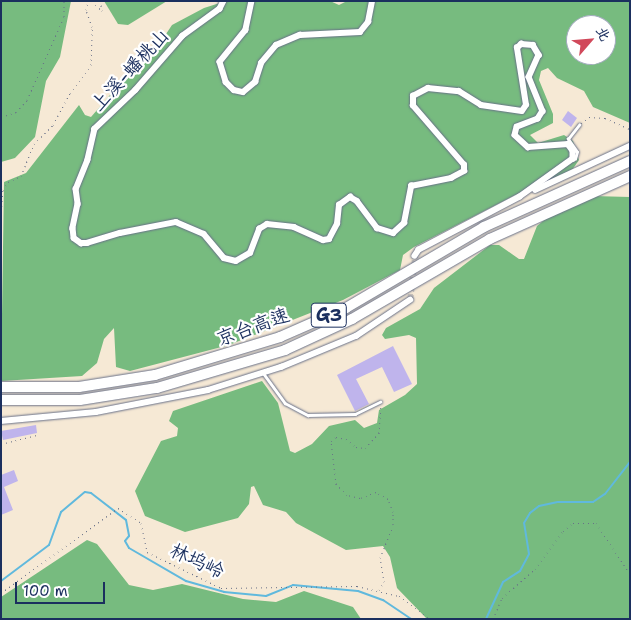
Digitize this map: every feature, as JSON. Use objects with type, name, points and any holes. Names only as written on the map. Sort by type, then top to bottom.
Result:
[{"type":"highway","name":"京台高速","points":[[1,386],[79,387],[155,375],[280,337],[346,308],[484,228],[630,161]]},
{"type":"highway","name":"京台高速","points":[[1,400],[80,400],[157,388],[285,350],[352,319],[490,239],[630,176]]},
{"type":"street","name":"上溪-蟠桃山","points":[[224,1],[220,10],[183,36],[168,56],[96,129],[88,160],[76,189],[78,204],[73,228],[78,242],[87,243],[120,232],[176,222],[204,234],[224,258],[236,261],[250,253],[259,229],[266,224],[294,228],[323,240],[329,239],[337,224],[339,205],[350,197],[357,201],[377,228],[393,233],[404,223],[411,186],[451,178],[464,171],[464,165],[413,106],[413,96],[428,88],[459,91],[481,105],[522,112],[526,105],[517,48],[527,43],[539,51],[528,77],[543,111],[538,119],[516,127],[515,135],[528,147],[568,144],[574,155],[570,164]]},
{"type":"street","points":[[252,1],[242,38],[220,62],[226,82],[234,90],[243,92],[255,82],[261,63],[276,45],[300,35],[360,32],[368,22],[372,1]]},
{"type":"street","points":[[415,256],[419,250],[520,197],[585,164],[630,146]]},
{"type":"street","points":[[520,197],[570,164]]},
{"type":"street","points":[[1,421],[96,412],[208,390],[263,373],[356,336],[410,300]]},
{"type":"lane","points":[[570,164],[578,152],[568,139],[579,125]]},
{"type":"lane","points":[[263,373],[285,402],[308,414],[355,414],[380,402]]},
{"type":"path","points":[[1,117],[16,112],[27,100],[64,17],[64,1]]},
{"type":"path","points":[[1,216],[2,190],[8,182],[21,176],[34,144],[53,125],[70,93],[92,65],[92,27],[86,10],[88,1]]},
{"type":"path","points":[[92,1],[102,11],[100,1]]},
{"type":"path","points":[[579,125],[592,117],[611,120],[630,129]]},
{"type":"path","points":[[379,590],[384,582],[380,558],[393,525],[393,512],[388,499],[376,492],[360,498],[347,495],[336,484],[331,441],[336,437],[346,439],[356,447],[365,448],[374,441],[382,422],[380,402]]},
{"type":"path","points":[[1,444],[36,435]]},
{"type":"path","name":"林坞岭","points":[[1,593],[118,508],[141,523],[147,552],[221,588],[358,586],[399,596],[430,619]]},
{"type":"path","points":[[492,619],[502,598],[535,569],[563,530],[573,523],[596,523],[630,574]]},
{"type":"green space","points":[[1,1],[71,1],[60,57],[46,81],[35,137],[15,158],[1,162]]},
{"type":"green space","points":[[104,1],[167,1],[128,25],[118,24]]},
{"type":"green space","points":[[226,1],[330,1],[339,5],[347,1],[630,1],[630,123],[593,107],[584,91],[557,78],[548,68],[541,71],[539,80],[553,114],[553,123],[530,135],[538,143],[564,135],[573,141],[579,160],[572,170],[521,192],[414,247],[403,255],[400,270],[343,300],[229,345],[130,371],[116,367],[114,328],[104,339],[97,363],[82,376],[1,381],[4,182],[26,173],[79,105],[85,115],[91,117],[123,80],[134,57],[158,46],[172,25],[204,8]]},
{"type":"green space","points":[[592,196],[630,197],[630,619],[427,619],[397,588],[390,557],[383,546],[346,550],[296,523],[286,512],[263,505],[254,486],[251,487],[249,504],[238,518],[185,532],[145,516],[135,491],[161,441],[177,436],[178,428],[169,421],[173,411],[262,381],[278,403],[290,451],[295,453],[312,444],[329,426],[355,420],[364,428],[377,423],[379,410],[405,395],[417,384],[416,338],[409,335],[385,339],[382,335],[386,328],[420,309],[434,288],[490,245],[499,245],[519,259],[524,259],[537,226],[554,212]]},
{"type":"green space","points":[[87,540],[97,544],[129,585],[153,590],[182,584],[243,599],[276,602],[304,591],[353,607],[361,619],[1,619],[1,597]]},
{"type":"building","points":[[568,111],[577,118],[571,127],[562,120]]},
{"type":"building","points":[[393,346],[412,384],[394,392],[382,367],[356,379],[369,404],[355,411],[337,375]]},
{"type":"building","points":[[36,425],[37,433],[3,440],[1,431]]},
{"type":"building","points":[[14,470],[18,481],[4,487],[13,510],[1,515],[1,475]]},
{"type":"waterway","points":[[486,619],[503,582],[520,571],[529,554],[524,523],[530,513],[539,506],[558,502],[593,502],[605,494],[630,462]]},
{"type":"waterway","points":[[1,581],[49,545],[61,512],[85,492],[91,493],[126,520],[129,536],[125,541],[129,548],[186,581],[224,592],[266,596],[293,585],[358,591],[383,600],[411,619]]},
{"type":"tunnel","points":[[410,300],[415,256]]}]
